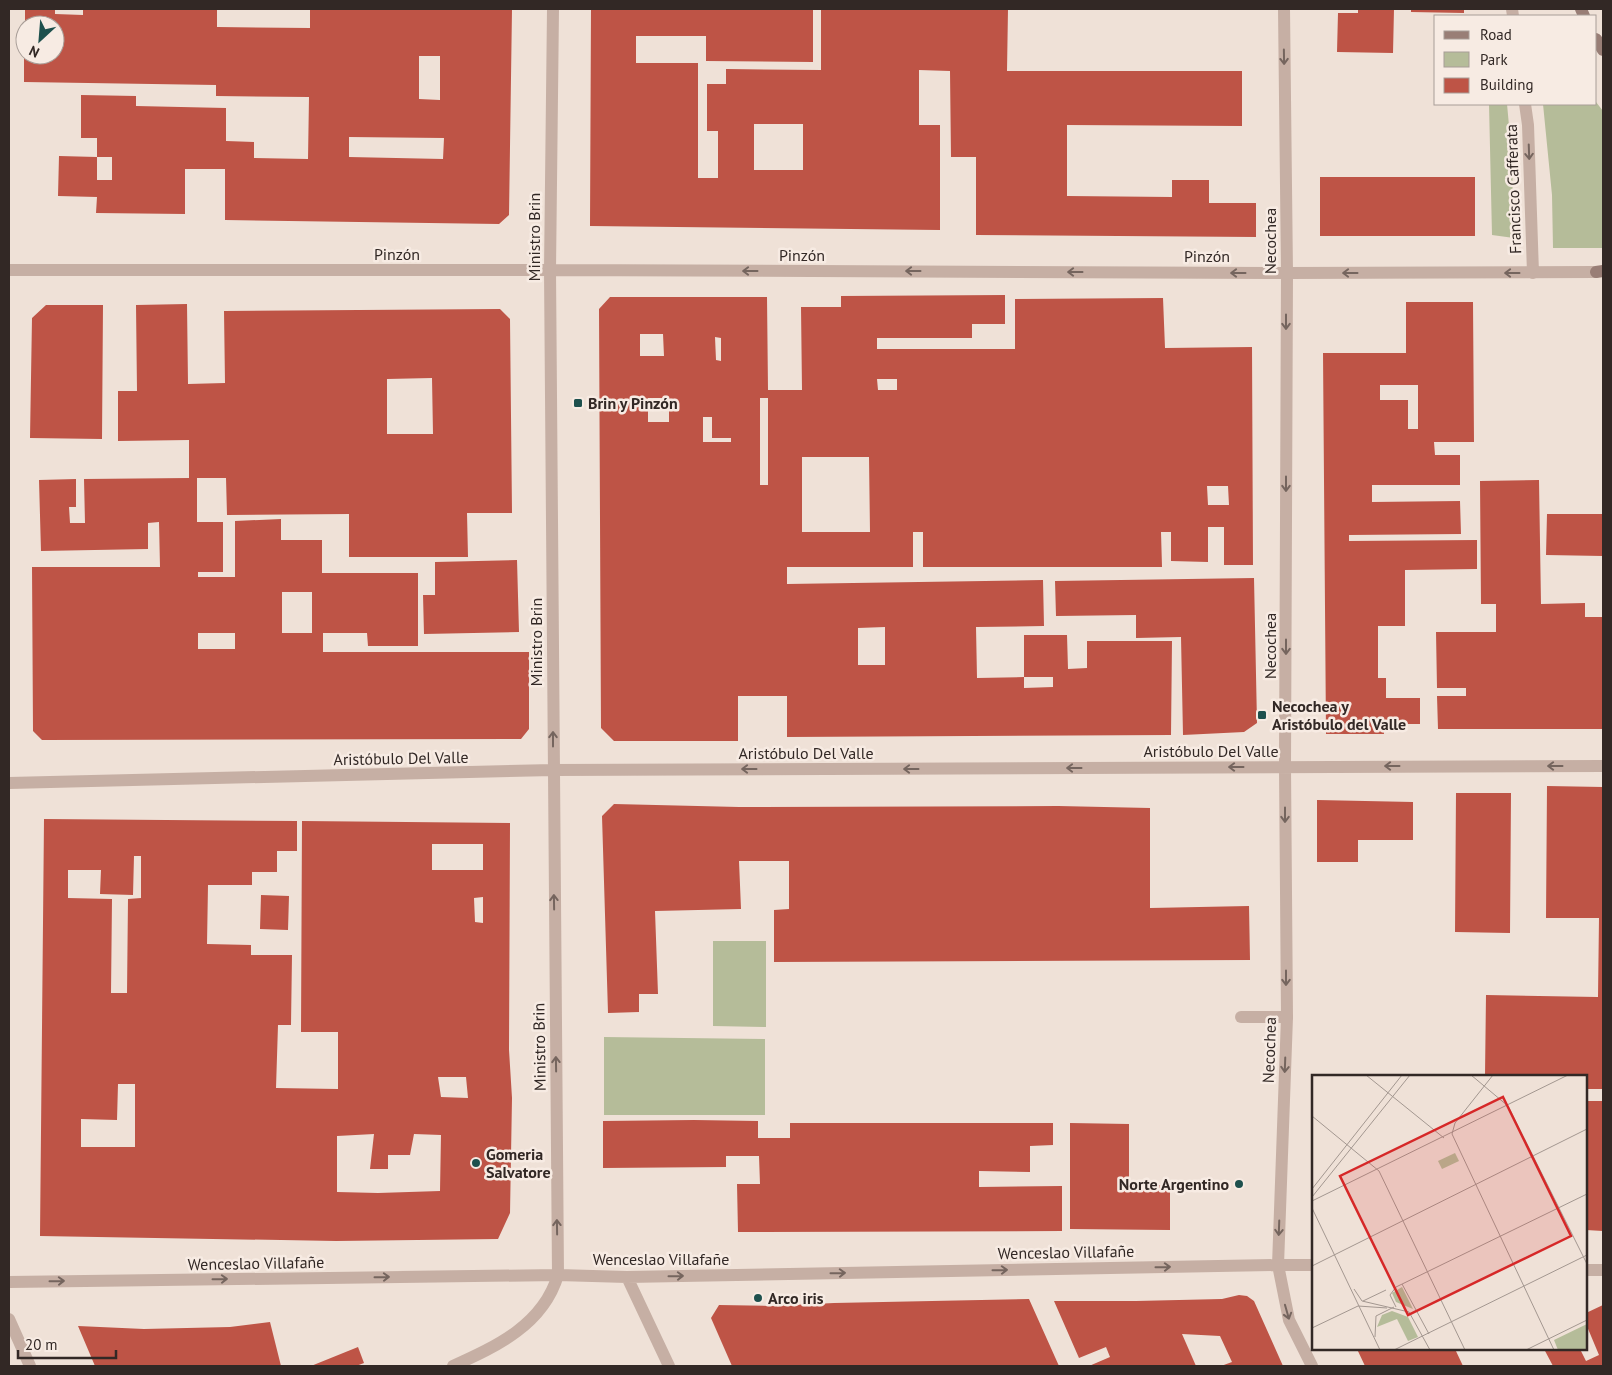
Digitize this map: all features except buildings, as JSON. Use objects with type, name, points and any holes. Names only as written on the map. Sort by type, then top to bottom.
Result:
[{"type":"street","name":"Ministro Brin","points":[[553,9],[550,270],[558,1276]]},
{"type":"street","name":"Necochea","points":[[1284,9],[1286,1016],[1278,1265],[1289,1320],[1312,1366]]},
{"type":"street","name":"Francisco Cafferata","points":[[1525,105],[1528,125],[1532,273]]},
{"type":"street","name":"Pinzón","points":[[9,270],[1286,273],[1532,273],[1600,271]]},
{"type":"street","name":"Aristóbulo Del Valle","points":[[9,783],[553,770],[1603,766]]},
{"type":"street","points":[[1241,1017],[1286,1016]]},
{"type":"street","name":"Wenceslao Villafañe","points":[[9,1282],[558,1276],[627,1277],[1312,1265]]},
{"type":"street","points":[[1587,1270],[1603,1270]]},
{"type":"street","points":[[453,1366],[482,1353],[502,1341],[536,1316],[545,1305],[558,1276]]},
{"type":"street","points":[[627,1277],[670,1366]]},
{"type":"street","points":[[9,1319],[30,1366]]},
{"type":"green space","points":[[1597,103],[1603,111],[1603,248],[1553,248],[1552,195],[1543,105],[1597,105]]},
{"type":"green space","points":[[1489,105],[1507,105],[1512,158],[1514,238],[1492,235]]},
{"type":"green space","points":[[713,941],[766,941],[766,1027],[713,1026]]},
{"type":"green space","points":[[604,1037],[765,1039],[765,1115],[604,1115]]},
{"type":"place","name":"Brin y Pinzón","points":[[578,403]]},
{"type":"place","name":"Necochea y Aristóbulo del Valle","points":[[1262,715]]},
{"type":"place","name":"Gomeria Salvatore","points":[[476,1163]]},
{"type":"place","name":"Norte Argentino","points":[[1239,1184]]},
{"type":"place","name":"Arco iris","points":[[758,1298]]}]
